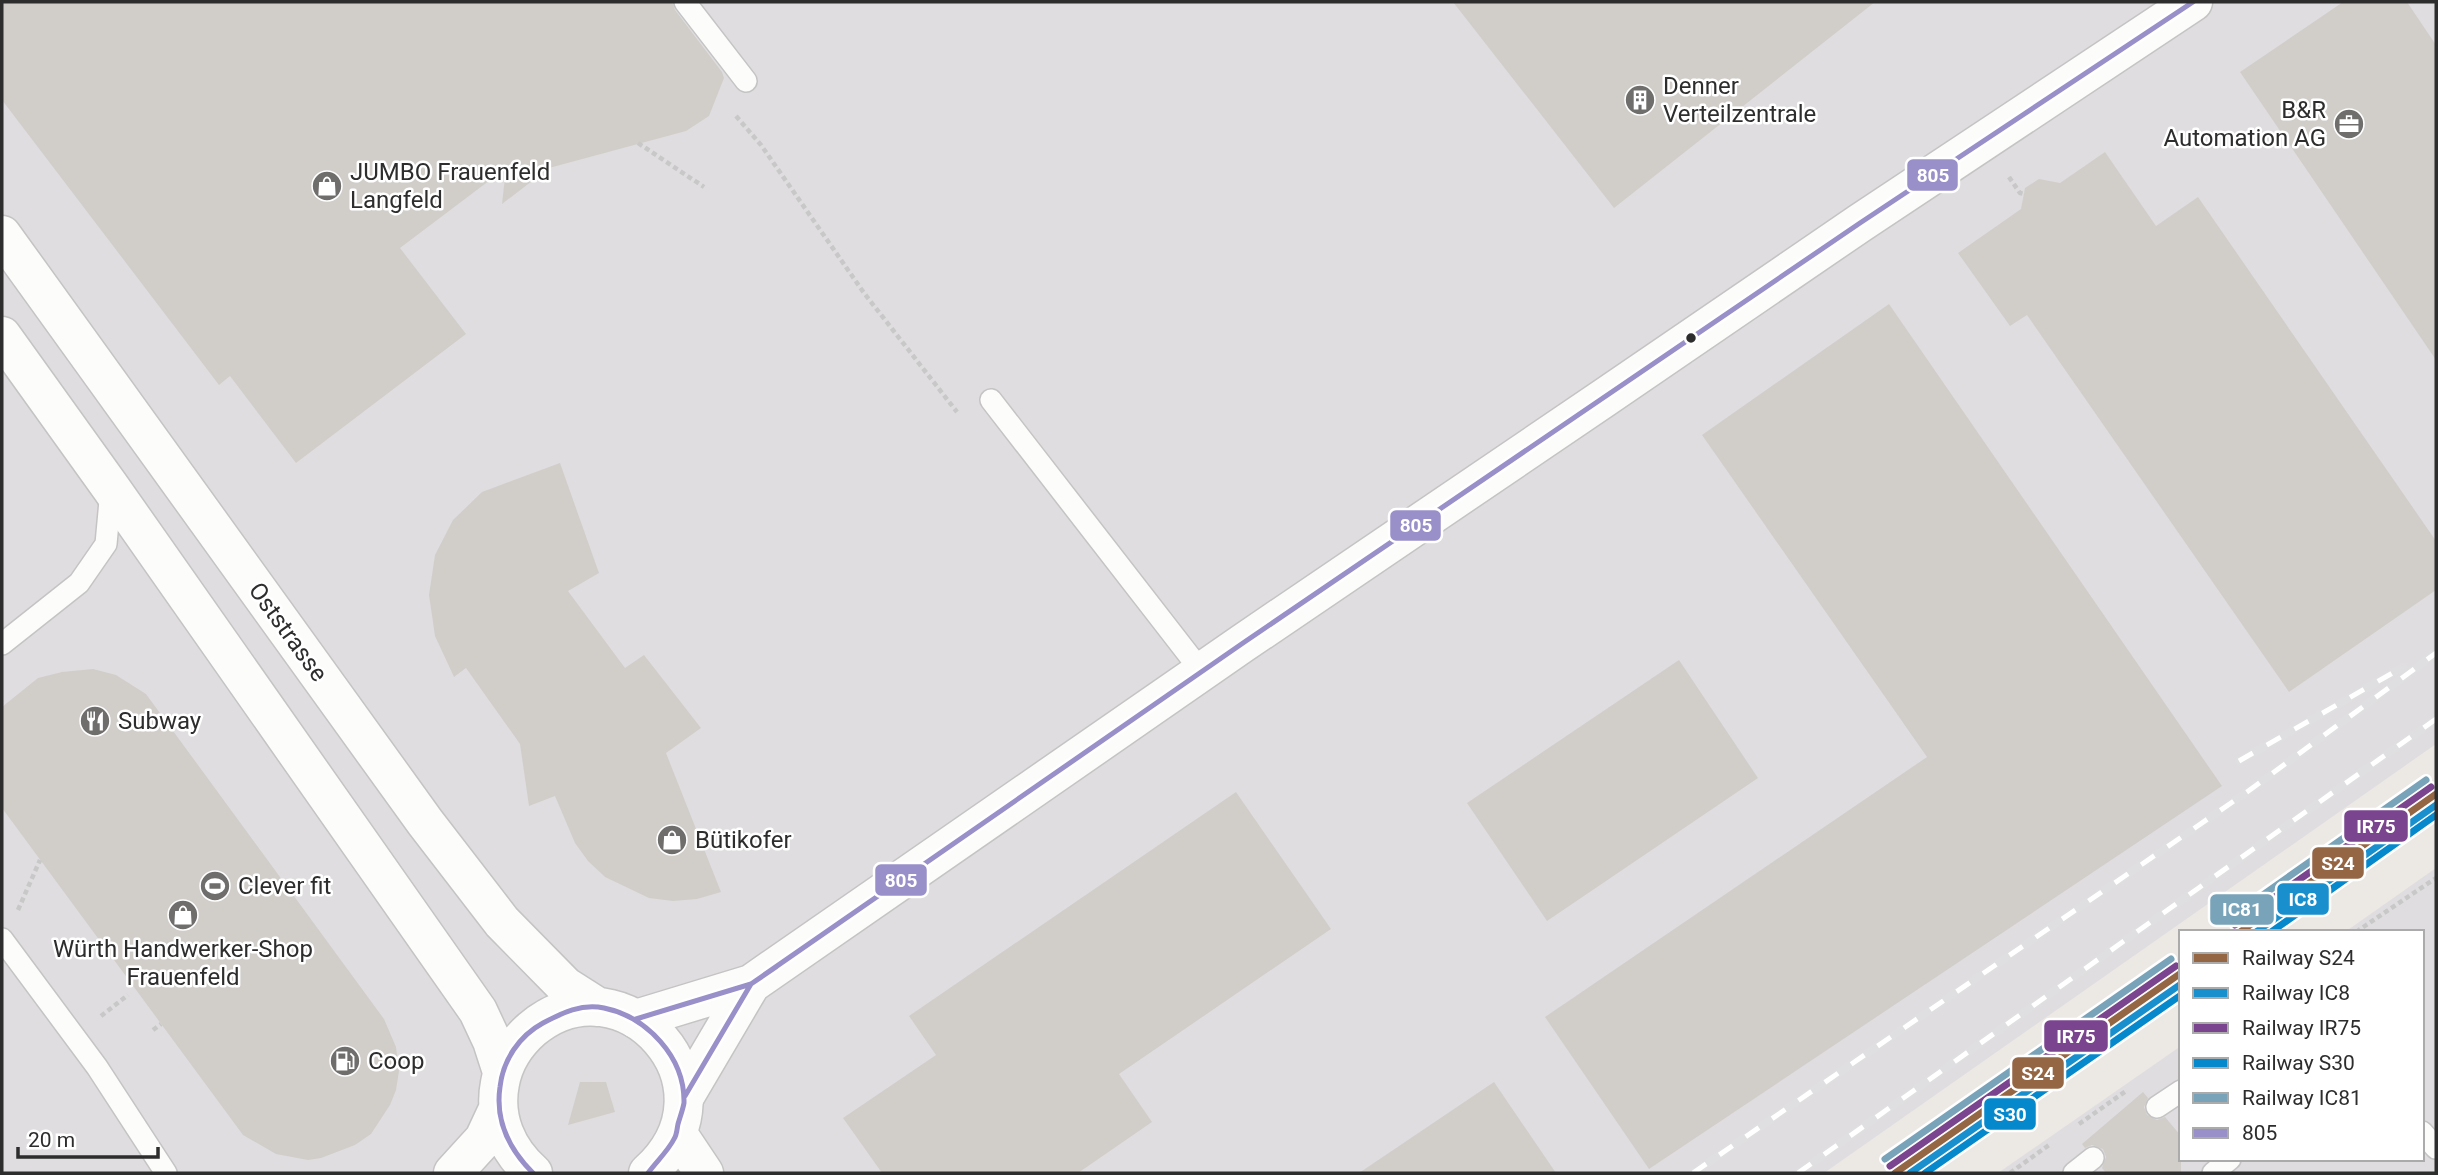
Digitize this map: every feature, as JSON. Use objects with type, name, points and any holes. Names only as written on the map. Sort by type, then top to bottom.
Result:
[{"type":"main road","points":[[636,1019],[751,984],[1860,223],[2193,2]]},
{"type":"main road","name":"Oststrasse","points":[[2,235],[425,822],[494,912],[565,986],[597,1007]]},
{"type":"main road","points":[[2,336],[478,1011],[502,1072]]},
{"type":"main road","points":[[685,1096],[751,984]]},
{"type":"main road","points":[[533,1173],[515,1155],[503,1134],[498,1109],[502,1072],[523,1037],[539,1024],[557,1014],[597,1007],[636,1019],[656,1033],[671,1052],[680,1073],[685,1096],[678,1134],[664,1159],[648,1173]]},
{"type":"main road","points":[[453,1173],[484,1139],[498,1109]]},
{"type":"main road","points":[[678,1134],[704,1173]]},
{"type":"lane","points":[[685,2],[746,81]]},
{"type":"lane","points":[[991,400],[1202,672]]},
{"type":"lane","points":[[2,644],[79,583],[106,544],[111,488]]},
{"type":"lane","points":[[2,939],[97,1067],[166,1173]]},
{"type":"lane","points":[[2157,1107],[2179,1092]]},
{"type":"lane","points":[[2424,1134],[2436,1148]]},
{"type":"lane","points":[[2074,1173],[2093,1158]]},
{"type":"lane","points":[[2213,1173],[2228,1161]]},
{"type":"path","points":[[638,143],[704,187]]},
{"type":"path","points":[[2008,175],[2020,193],[2024,194]]},
{"type":"path","points":[[15,919],[40,860]]},
{"type":"path","points":[[2359,930],[2436,878]]},
{"type":"path","points":[[153,1030],[161,1024]]},
{"type":"path","points":[[2069,1131],[2136,1084]]},
{"type":"path","points":[[2010,1173],[2057,1139]]},
{"type":"shaded area","points":[[2,2],[2436,2],[2436,744],[1824,1173],[2,1173]]},
{"type":"shaded area","points":[[2436,868],[2436,1173],[1998,1173],[2179,1047],[2179,1161],[2424,1161],[2424,930],[2348,930]]},
{"type":"building","name":"JUMBO Frauenfeld Langfeld","points":[[2,2],[672,2],[724,78],[709,116],[686,131],[549,168],[502,204],[506,168],[400,248],[466,334],[296,463],[230,376],[219,385],[2,100]]},
{"type":"building","name":"Denner Verteilzentrale","points":[[1453,2],[1875,2],[1614,208]]},
{"type":"building","points":[[2343,2],[2407,2],[2436,45],[2436,360],[2240,72]]},
{"type":"building","points":[[2105,152],[2156,226],[2198,197],[2436,541],[2436,590],[2289,692],[2027,315],[2010,326],[1958,253],[2021,209],[2025,188],[2039,179],[2060,183]]},
{"type":"building","points":[[1889,304],[2222,786],[1649,1169],[1545,1017],[1927,757],[1702,435]]},
{"type":"building","points":[[560,463],[599,573],[568,591],[625,668],[644,655],[701,728],[666,753],[721,892],[697,899],[673,901],[649,898],[605,877],[588,861],[575,843],[555,796],[529,806],[520,744],[466,668],[454,677],[435,636],[429,595],[435,555],[453,520],[482,492]]},
{"type":"building","points":[[1679,660],[1758,778],[1547,921],[1467,803]]},
{"type":"building","points":[[93,669],[116,675],[146,694],[384,1019],[396,1047],[399,1071],[396,1090],[390,1105],[371,1134],[355,1145],[308,1160],[276,1154],[243,1135],[2,808],[2,707],[38,678]]},
{"type":"building","points":[[1236,792],[1331,929],[1119,1074],[1152,1122],[1078,1173],[882,1173],[843,1118],[936,1055],[909,1016]]},
{"type":"building","points":[[580,1082],[606,1082],[615,1112],[568,1125]]},
{"type":"building","points":[[1494,1082],[1556,1173],[1359,1173]]},
{"type":"building","points":[[2143,1092],[2148,1098],[2144,1107],[2147,1115],[2157,1120],[2165,1117],[2179,1134],[2181,1173],[2106,1173],[2102,1168],[2106,1157],[2103,1149],[2092,1145],[2085,1148],[2082,1144]]},
{"type":"railway","points":[[1693,1173],[2247,792],[2436,653]]},
{"type":"railway","points":[[2239,761],[2403,667]]},
{"type":"railway","points":[[1798,1173],[2436,719]]},
{"type":"rail line","name":"IC81","points":[[2230,918],[2426,780]]},
{"type":"rail line","name":"IR75","points":[[2235,925],[2431,787]]},
{"type":"rail line","name":"S24","points":[[2243,930],[2436,794]]},
{"type":"rail line","name":"IC8","points":[[2259,930],[2436,805]]},
{"type":"rail line","name":"S30","points":[[2274,930],[2436,815]]},
{"type":"rail line","name":"IC81","points":[[1885,1159],[2171,959]]},
{"type":"rail line","name":"IR75","points":[[1890,1166],[2176,966]]},
{"type":"rail line","name":"S24","points":[[1895,1173],[2179,974]]},
{"type":"rail line","name":"IC8","points":[[1910,1173],[2179,985]]},
{"type":"rail line","name":"S30","points":[[1925,1173],[2179,996]]},
{"type":"transit line","name":"805","points":[[685,1096],[751,984],[1243,643],[1860,223],[2193,2]]},
{"type":"transit line","name":"805","points":[[636,1019],[751,984],[776,967]]},
{"type":"transit line","name":"805","points":[[533,1173],[517,1154],[502,1123],[499,1099],[505,1067],[514,1050],[534,1028],[572,1010],[588,1007],[604,1008],[635,1020],[660,1042],[678,1070],[684,1103],[676,1136],[648,1173]]},
{"type":"place","name":"Denner Verteilzentrale","points":[[1640,100]]},
{"type":"place","name":"B&R Automation AG","points":[[2349,124]]},
{"type":"place","name":"JUMBO Frauenfeld Langfeld","points":[[327,186]]},
{"type":"place","name":"Subway","points":[[95,721]]},
{"type":"place","name":"Bütikofer","points":[[672,840]]},
{"type":"place","name":"Clever fit","points":[[215,886]]},
{"type":"place","name":"Würth Handwerker-Shop Frauenfeld","points":[[183,915]]},
{"type":"place","name":"Coop","points":[[345,1061]]}]
